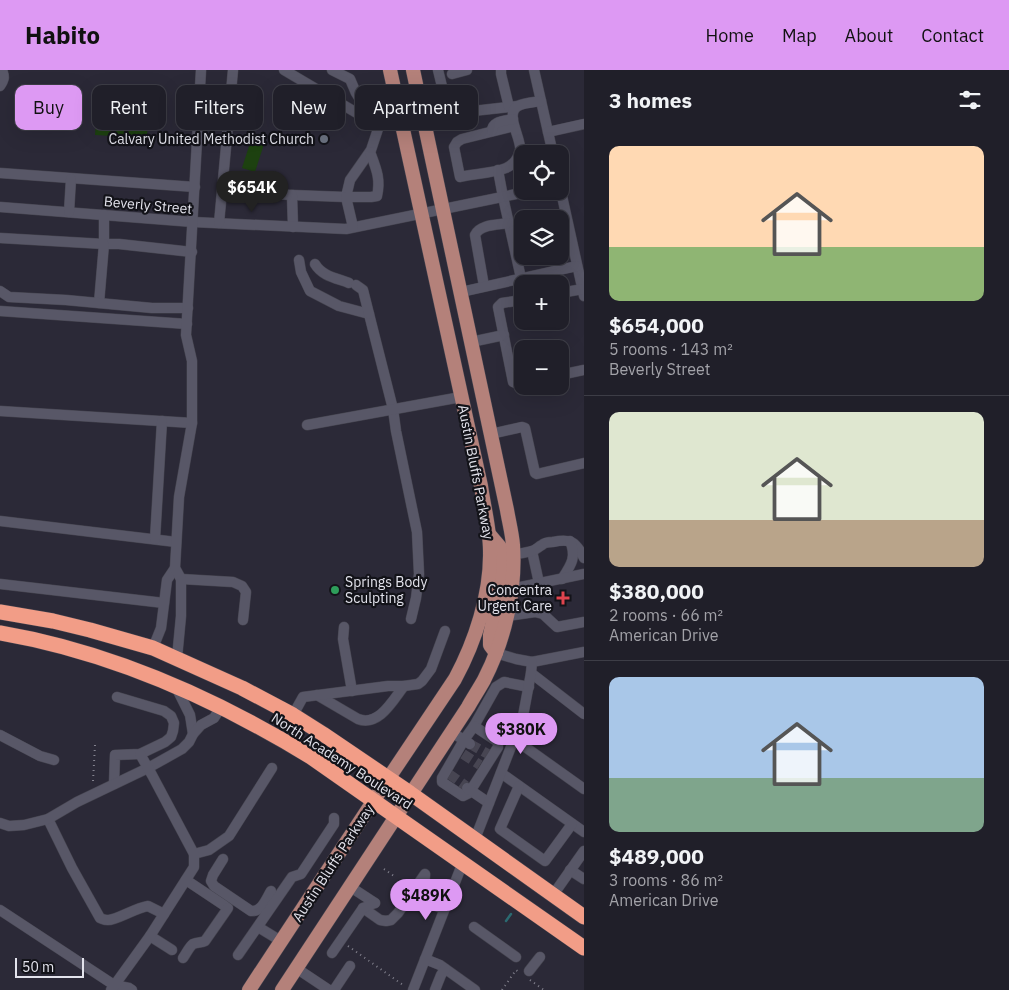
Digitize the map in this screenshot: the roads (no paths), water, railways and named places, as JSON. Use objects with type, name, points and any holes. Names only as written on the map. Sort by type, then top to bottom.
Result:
[{"type":"highway","name":"North Academy Boulevard","points":[[0,612],[81,628],[153,648],[242,688],[293,715],[323,734],[410,793],[584,917]]},
{"type":"highway","name":"North Academy Boulevard","points":[[0,633],[31,638],[100,658],[176,687],[221,707],[277,736],[374,800],[584,948]]},
{"type":"main road","name":"Austin Bluffs Parkway","points":[[249,990],[455,679],[465,661],[481,615],[486,592],[490,553],[489,534],[481,486],[390,70]]},
{"type":"main road","name":"Austin Bluffs Parkway","points":[[282,990],[484,680],[496,653],[507,616],[511,589],[513,545],[507,510],[413,70]]},
{"type":"main road","name":"Austin Bluffs Parkway","points":[[461,397],[473,401],[486,412]]},
{"type":"main road","points":[[489,534],[500,548],[498,598],[490,635],[490,645],[496,653]]},
{"type":"street","points":[[0,86],[4,79],[2,70]]},
{"type":"street","points":[[177,658],[181,616],[181,579],[175,568],[176,542],[179,497],[192,423],[192,361],[186,335],[201,70]]},
{"type":"street","points":[[219,224],[233,70]]},
{"type":"street","points":[[284,70],[355,112]]},
{"type":"street","points":[[332,70],[350,79],[355,90]]},
{"type":"street","points":[[438,70],[448,111],[451,114],[456,115],[541,101]]},
{"type":"street","points":[[452,74],[467,70]]},
{"type":"street","points":[[501,70],[509,107],[514,111],[514,122],[520,150],[515,162],[507,168],[460,177],[454,147],[457,142],[514,122]]},
{"type":"street","points":[[534,70],[551,145]]},
{"type":"street","points":[[548,132],[584,124]]},
{"type":"street","points":[[354,228],[346,197],[350,180],[370,152],[378,130]]},
{"type":"street","points":[[222,191],[346,197],[377,196],[379,178],[370,152]]},
{"type":"street","points":[[498,170],[520,275]]},
{"type":"street","points":[[0,173],[195,187]]},
{"type":"street","points":[[69,212],[72,179]]},
{"type":"street","points":[[292,195],[292,227]]},
{"type":"street","name":"Beverly Street","points":[[0,207],[219,224],[346,229],[514,195]]},
{"type":"street","points":[[563,200],[583,292],[569,293]]},
{"type":"street","points":[[99,303],[104,244],[104,215]]},
{"type":"street","points":[[484,286],[475,235],[481,228],[509,223]]},
{"type":"street","points":[[0,238],[118,244],[192,252]]},
{"type":"street","points":[[299,260],[301,272],[310,291],[339,306],[370,314]]},
{"type":"street","points":[[315,264],[319,270],[363,290],[370,314],[393,409],[417,532],[419,574],[411,620]]},
{"type":"street","points":[[535,275],[577,266]]},
{"type":"street","points":[[461,292],[514,280]]},
{"type":"street","points":[[0,291],[8,297],[152,308],[188,308]]},
{"type":"street","points":[[514,301],[499,304],[498,307],[514,382]]},
{"type":"street","points":[[0,311],[187,324]]},
{"type":"street","points":[[472,342],[504,334]]},
{"type":"street","points":[[569,373],[584,370]]},
{"type":"street","points":[[306,425],[461,397]]},
{"type":"street","points":[[0,411],[192,423]]},
{"type":"street","points":[[155,539],[162,421]]},
{"type":"street","points":[[491,434],[522,427],[525,428],[536,474],[584,463]]},
{"type":"street","points":[[0,521],[176,542]]},
{"type":"street","points":[[512,554],[532,551],[543,543],[561,540],[570,541],[577,545],[584,557],[570,566]]},
{"type":"street","points":[[562,579],[574,555],[570,541]]},
{"type":"street","points":[[532,551],[539,583]]},
{"type":"street","points":[[153,648],[161,628],[167,580],[175,568]]},
{"type":"street","points":[[511,589],[584,574]]},
{"type":"street","points":[[181,579],[233,582],[242,586],[246,592],[243,620]]},
{"type":"street","points":[[0,584],[164,603]]},
{"type":"street","points":[[507,616],[535,612],[543,614],[557,627],[584,622]]},
{"type":"street","points":[[344,627],[343,639],[352,690]]},
{"type":"street","points":[[293,715],[303,697],[418,684],[431,669],[445,631]]},
{"type":"street","points":[[496,653],[516,660],[532,662],[584,652]]},
{"type":"street","points":[[475,839],[523,716],[532,662]]},
{"type":"street","points":[[531,673],[584,714]]},
{"type":"street","points":[[474,726],[498,742],[468,788],[470,793],[463,796],[442,782],[442,778],[448,773],[467,742],[474,726],[496,687],[504,682],[529,687]]},
{"type":"street","points":[[318,695],[362,721],[371,720],[381,715],[404,686]]},
{"type":"street","points":[[176,687],[190,715],[194,734]]},
{"type":"street","points":[[114,784],[115,755],[140,754],[164,742],[171,737],[174,731],[174,723],[171,716],[164,711],[117,697]]},
{"type":"street","points":[[0,824],[9,826],[24,825],[48,819],[77,802],[182,750],[201,725],[214,718],[221,707]]},
{"type":"street","points":[[451,732],[467,742]]},
{"type":"street","points":[[0,735],[40,756],[54,760]]},
{"type":"street","points":[[514,739],[584,790]]},
{"type":"street","points":[[492,753],[508,755]]},
{"type":"street","points":[[114,988],[194,867],[194,854],[140,754]]},
{"type":"street","points":[[194,854],[209,850],[229,836],[272,768]]},
{"type":"street","points":[[501,773],[584,832]]},
{"type":"street","points":[[519,786],[500,829],[545,861],[572,824]]},
{"type":"street","points":[[468,788],[489,803]]},
{"type":"street","points":[[238,956],[292,877],[301,874],[331,830],[334,818]]},
{"type":"street","points":[[48,819],[57,849],[100,918],[109,920],[148,906],[164,914]]},
{"type":"street","points":[[553,895],[584,850]]},
{"type":"street","points":[[223,859],[211,881],[214,886],[243,906],[251,911],[260,909],[271,891]]},
{"type":"street","points":[[413,990],[463,862]]},
{"type":"street","points":[[570,870],[584,880]]},
{"type":"street","points":[[364,908],[380,920],[391,920],[425,874],[423,901],[444,910]]},
{"type":"street","points":[[183,958],[191,946],[206,941],[226,907],[186,880]]},
{"type":"street","points":[[332,953],[364,908],[375,903],[350,886]]},
{"type":"street","points":[[0,910],[114,988],[129,988],[132,990]]},
{"type":"street","points":[[474,926],[516,957]]},
{"type":"street","points":[[258,927],[281,941]]},
{"type":"street","points":[[150,936],[172,950]]},
{"type":"street","points":[[527,975],[540,957]]},
{"type":"street","points":[[425,959],[440,965],[475,990]]},
{"type":"street","points":[[334,990],[350,966]]},
{"type":"street","points":[[296,968],[329,990]]},
{"type":"street","points":[[435,990],[445,969]]},
{"type":"waterway","points":[[506,921],[511,914]]},
{"type":"tunnel","points":[[470,744],[488,754]]},
{"type":"tunnel","points":[[463,754],[480,765]]},
{"type":"tunnel","points":[[449,774],[466,786]]},
{"type":"place","name":"Calvary United Methodist Church","points":[[324,139]]},
{"type":"place","name":"Springs Body Sculpting","points":[[335,590]]},
{"type":"place","name":"Concentra Urgent Care","points":[[563,598]]}]
